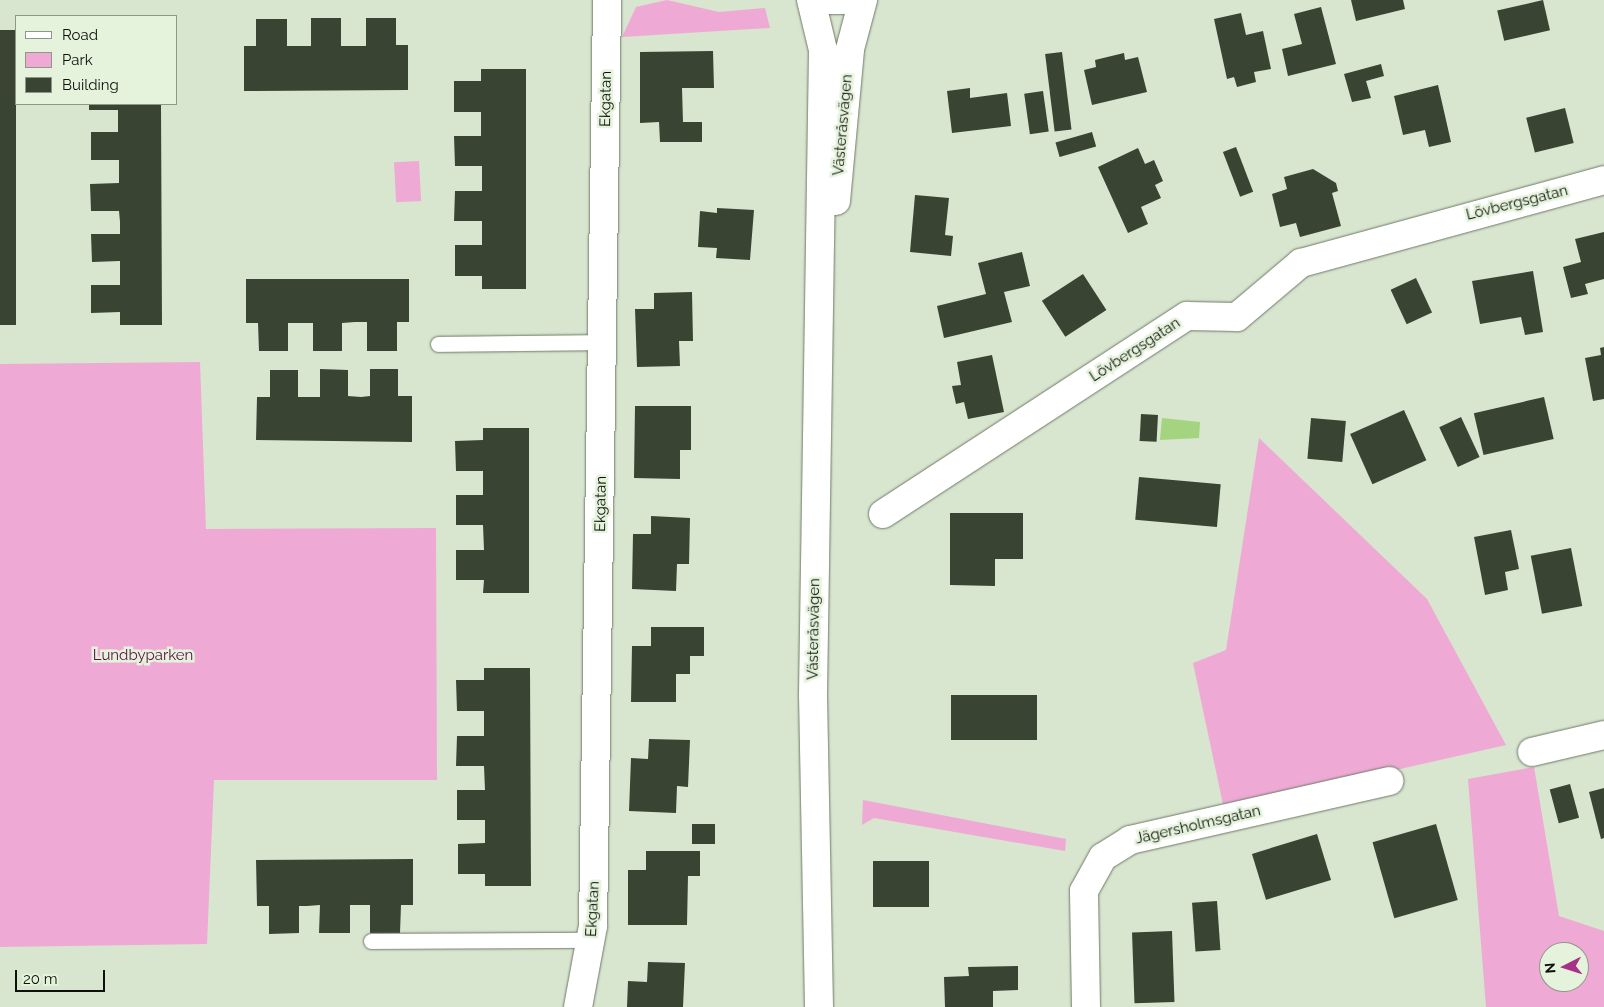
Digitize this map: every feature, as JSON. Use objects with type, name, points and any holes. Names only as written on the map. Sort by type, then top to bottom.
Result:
[{"type":"street","name":"Ekgatan","points":[[578,1007],[592,940],[607,0]]},
{"type":"street","name":"Västeråsvägen","points":[[811,0],[823,50],[823,251],[813,695],[819,1007]]},
{"type":"street","points":[[822,0],[852,0]]},
{"type":"street","name":"Västeråsvägen","points":[[823,251],[836,205],[850,49],[863,0]]},
{"type":"street","name":"Lövbergsgatan","points":[[883,514],[1187,316],[1237,317],[1301,263],[1604,180]]},
{"type":"street","points":[[1532,752],[1604,735]]},
{"type":"street","name":"Jägersholmsgatan","points":[[1086,1007],[1084,891],[1103,857],[1130,840],[1389,781]]},
{"type":"lane","points":[[438,344],[603,342]]},
{"type":"lane","points":[[371,941],[592,940]]},
{"type":"green space","points":[[667,0],[719,12],[765,8],[770,28],[622,37],[636,7]]},
{"type":"green space","points":[[419,161],[421,201],[396,202],[394,162]]},
{"type":"green space","name":"Lundbyparken","points":[[200,362],[206,529],[436,528],[437,780],[214,780],[207,944],[0,947],[0,364]]},
{"type":"green space","points":[[1259,438],[1427,599],[1506,745],[1224,809],[1193,663],[1226,650]]},
{"type":"green space","points":[[1534,767],[1559,916],[1604,931],[1604,1007],[1486,1007],[1468,779]]},
{"type":"green space","points":[[863,800],[1066,839],[1065,851],[874,818],[862,825]]},
{"type":"shaded area","points":[[1162,418],[1200,422],[1199,438],[1160,440]]},
{"type":"building","points":[[1351,0],[1403,0],[1405,9],[1356,21]]},
{"type":"building","points":[[1543,0],[1550,30],[1504,41],[1497,11]]},
{"type":"building","points":[[1321,7],[1336,64],[1288,76],[1282,49],[1302,44],[1294,14]]},
{"type":"building","points":[[1241,13],[1246,35],[1263,31],[1271,69],[1254,72],[1256,82],[1237,87],[1234,77],[1227,79],[1214,19]]},
{"type":"building","points":[[311,18],[341,18],[341,46],[366,46],[366,18],[396,18],[396,45],[408,45],[408,90],[244,91],[244,46],[256,46],[256,19],[287,19],[287,46],[311,46]]},
{"type":"building","points":[[0,30],[15,30],[16,325],[0,325]]},
{"type":"building","points":[[713,51],[714,88],[682,88],[683,122],[702,122],[702,142],[660,142],[659,122],[640,123],[640,52]]},
{"type":"building","points":[[1062,52],[1072,129],[1055,131],[1045,54]]},
{"type":"building","points":[[1124,53],[1125,60],[1138,57],[1147,92],[1092,105],[1084,70],[1096,67],[1095,60]]},
{"type":"building","points":[[1381,64],[1384,76],[1366,81],[1371,98],[1352,102],[1344,74]]},
{"type":"building","points":[[481,69],[526,69],[526,289],[482,289],[482,276],[455,276],[455,245],[482,245],[482,221],[454,221],[455,191],[482,191],[482,166],[455,166],[454,136],[481,136],[481,112],[454,112],[454,81],[481,81]]},
{"type":"building","points":[[1438,85],[1451,142],[1429,147],[1425,130],[1403,135],[1394,96]]},
{"type":"building","points":[[970,88],[970,98],[1007,93],[1011,126],[952,133],[947,91]]},
{"type":"building","points":[[1043,91],[1049,132],[1030,134],[1024,94]]},
{"type":"building","points":[[89,105],[161,105],[162,325],[120,325],[120,312],[91,313],[91,285],[120,285],[120,261],[92,262],[91,234],[120,234],[120,222],[119,211],[91,211],[90,184],[119,183],[119,160],[91,160],[91,132],[118,132],[118,110],[89,110]]},
{"type":"building","points":[[1565,108],[1574,143],[1535,153],[1526,118]]},
{"type":"building","points":[[1092,132],[1096,146],[1060,157],[1055,142]]},
{"type":"building","points":[[1236,147],[1253,192],[1240,197],[1223,152]]},
{"type":"building","points":[[1138,148],[1145,164],[1154,160],[1163,181],[1155,185],[1161,198],[1141,207],[1148,224],[1128,233],[1098,167]]},
{"type":"building","points":[[1313,169],[1336,183],[1338,191],[1332,193],[1341,226],[1300,237],[1296,223],[1280,227],[1272,194],[1287,189],[1284,177]]},
{"type":"building","points":[[915,195],[949,198],[945,235],[953,236],[951,256],[910,252]]},
{"type":"building","points":[[717,208],[754,210],[750,260],[716,258],[717,248],[698,247],[700,211],[717,213]]},
{"type":"building","points":[[1604,232],[1604,279],[1585,284],[1588,294],[1571,298],[1563,267],[1581,262],[1575,239]]},
{"type":"building","points":[[1022,252],[1030,286],[1004,292],[1012,322],[944,338],[937,306],[986,294],[978,263]]},
{"type":"building","points":[[1533,271],[1543,332],[1525,335],[1521,317],[1480,324],[1472,281]]},
{"type":"building","points":[[1083,274],[1106,310],[1065,337],[1042,301]]},
{"type":"building","points":[[1416,278],[1432,312],[1407,324],[1391,290]]},
{"type":"building","points":[[246,279],[409,279],[409,322],[397,322],[397,351],[367,351],[367,322],[355,322],[342,323],[342,351],[313,351],[313,323],[288,323],[288,351],[259,351],[258,323],[246,323]]},
{"type":"building","points":[[692,292],[693,341],[679,341],[680,366],[637,367],[635,309],[654,309],[654,293]]},
{"type":"building","points":[[1604,347],[1604,399],[1593,401],[1585,358],[1601,355],[1600,348]]},
{"type":"building","points":[[992,355],[1004,412],[968,419],[964,402],[956,404],[952,386],[961,385],[957,362]]},
{"type":"building","points":[[320,369],[348,370],[348,396],[361,397],[370,396],[370,369],[398,369],[398,396],[412,396],[412,442],[256,440],[257,397],[270,397],[270,370],[298,370],[298,397],[320,397]]},
{"type":"building","points":[[1544,397],[1554,439],[1484,455],[1474,413]]},
{"type":"building","points":[[635,406],[691,406],[691,450],[680,450],[680,479],[634,478]]},
{"type":"building","points":[[1404,410],[1426,460],[1372,484],[1350,434]]},
{"type":"building","points":[[1141,414],[1158,415],[1157,442],[1140,441]]},
{"type":"building","points":[[1461,417],[1480,457],[1458,467],[1439,427]]},
{"type":"building","points":[[1311,418],[1346,421],[1342,462],[1307,459]]},
{"type":"building","points":[[483,428],[529,428],[529,593],[483,593],[484,580],[456,580],[456,550],[484,550],[483,525],[456,525],[456,495],[483,495],[483,471],[456,471],[455,441],[483,440]]},
{"type":"building","points":[[1139,477],[1221,484],[1217,527],[1135,520]]},
{"type":"building","points":[[950,513],[1023,513],[1023,559],[995,559],[995,586],[950,585]]},
{"type":"building","points":[[651,516],[690,518],[689,564],[677,564],[676,591],[632,589],[633,534],[651,534]]},
{"type":"building","points":[[1511,530],[1519,569],[1505,572],[1508,590],[1485,595],[1474,537]]},
{"type":"building","points":[[1571,548],[1582,606],[1542,614],[1531,556]]},
{"type":"building","points":[[651,627],[704,627],[704,656],[690,656],[690,674],[676,674],[676,702],[631,702],[632,646],[651,646]]},
{"type":"building","points":[[484,668],[530,668],[531,886],[485,886],[485,874],[458,874],[458,844],[485,843],[485,820],[457,820],[457,790],[485,790],[484,766],[456,766],[457,736],[484,736],[484,711],[457,711],[456,680],[484,680]]},
{"type":"building","points":[[951,695],[1037,695],[1037,740],[951,740]]},
{"type":"building","points":[[649,739],[690,740],[688,787],[677,786],[676,813],[629,811],[631,758],[648,759]]},
{"type":"building","points":[[1570,784],[1579,818],[1559,823],[1550,789]]},
{"type":"building","points":[[1604,788],[1604,838],[1601,839],[1589,792]]},
{"type":"building","points":[[692,824],[715,824],[715,844],[692,844]]},
{"type":"building","points":[[1436,824],[1458,900],[1394,918],[1373,842]]},
{"type":"building","points":[[1317,834],[1331,880],[1266,900],[1252,854]]},
{"type":"building","points":[[646,851],[700,851],[700,876],[688,876],[687,925],[628,925],[628,870],[646,870]]},
{"type":"building","points":[[413,859],[413,905],[401,905],[400,933],[370,933],[370,905],[350,905],[350,933],[319,933],[320,905],[299,906],[299,933],[269,934],[269,906],[257,906],[256,860]]},
{"type":"building","points":[[873,861],[929,861],[929,907],[873,907]]},
{"type":"building","points":[[1217,901],[1220,950],[1195,952],[1192,903]]},
{"type":"building","points":[[1172,931],[1174,1002],[1135,1003],[1132,932]]},
{"type":"building","points":[[648,962],[685,963],[683,1007],[627,1007],[628,981],[647,982]]},
{"type":"building","points":[[1018,966],[1018,990],[993,991],[993,1007],[945,1007],[944,977],[969,976],[968,967]]}]
